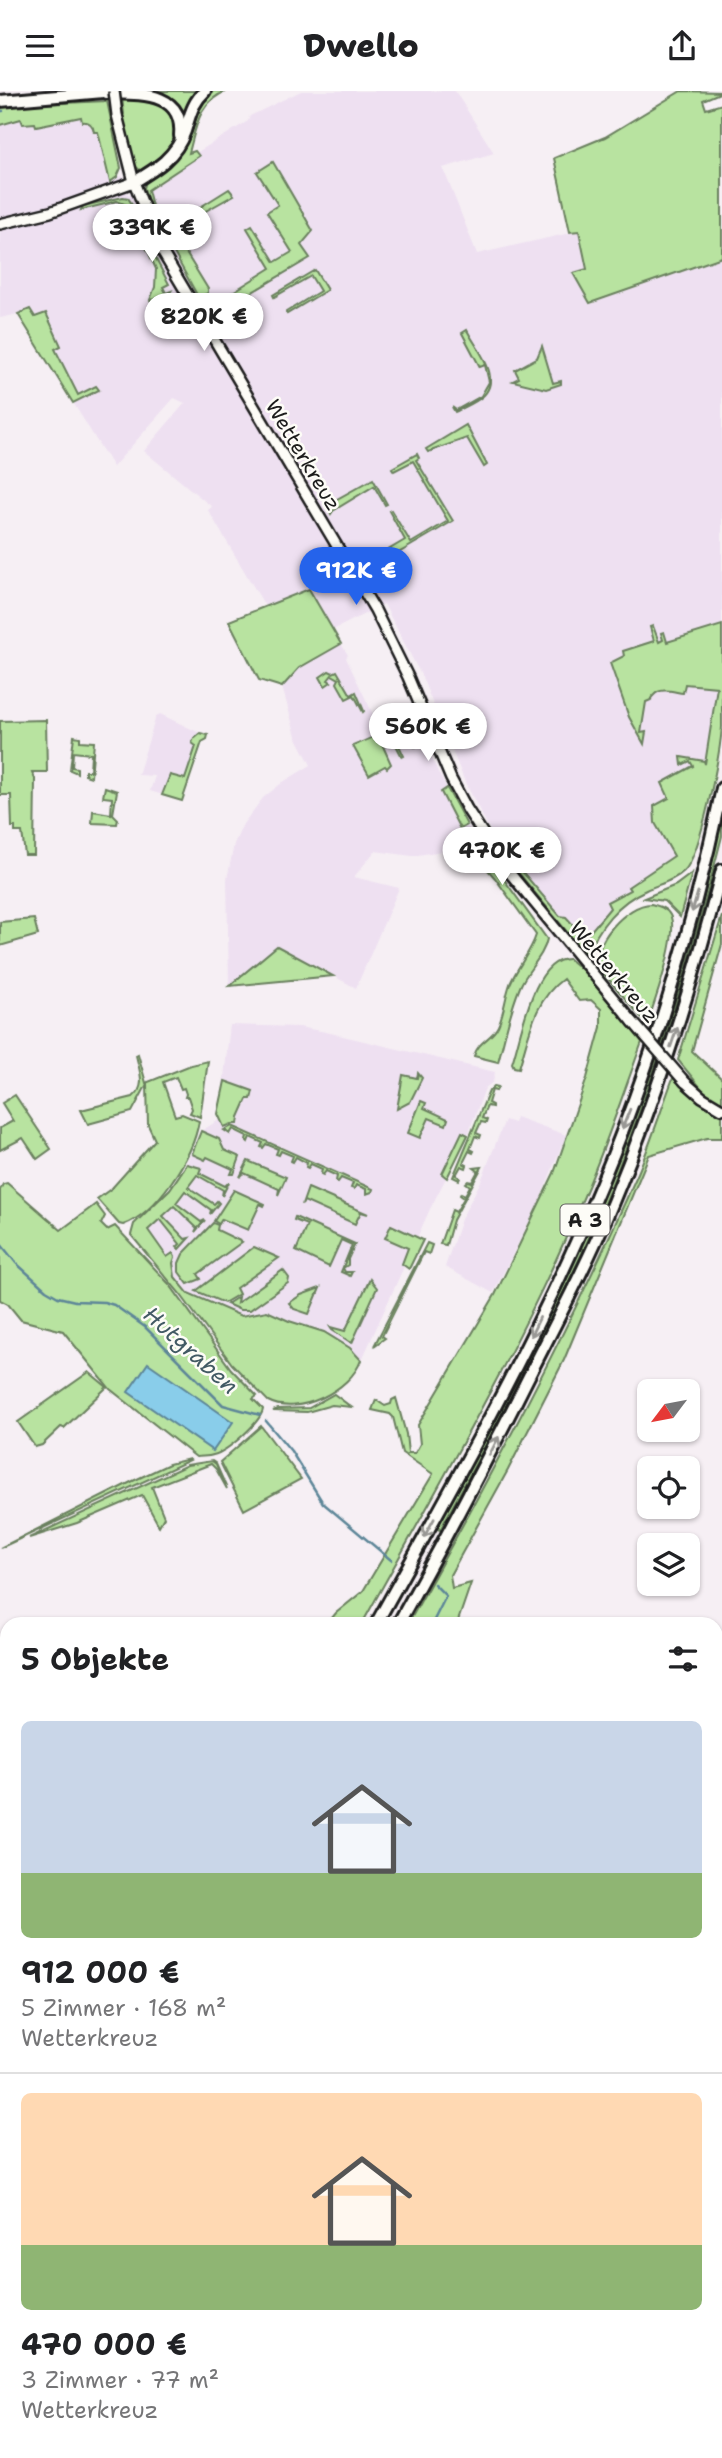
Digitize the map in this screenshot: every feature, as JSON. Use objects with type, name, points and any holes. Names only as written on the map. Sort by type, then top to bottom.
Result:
[{"type":"highway","points":[[0,101],[114,91]]},
{"type":"highway","points":[[134,182],[169,159],[179,144],[193,106],[205,91]]},
{"type":"highway","points":[[101,93],[149,95],[164,100],[174,109],[179,120],[179,144]]},
{"type":"highway","name":"A 3","points":[[380,1617],[532,1335],[577,1239],[636,1095],[660,1025],[701,883],[722,788]]},
{"type":"highway","name":"A 3","points":[[402,1617],[464,1507],[581,1274],[612,1203],[676,1034],[722,870]]},
{"type":"street","name":"Wetterkreuz","points":[[114,91],[117,115],[134,182],[152,231],[170,267],[375,610],[408,677],[451,779],[480,832],[520,886],[685,1082],[722,1109]]},
{"type":"street","points":[[0,224],[50,212],[134,182]]},
{"type":"shaded area","points":[[301,91],[455,91],[494,153],[443,168],[477,254],[579,231],[587,269],[572,273],[590,304],[722,258],[722,649],[704,768],[664,787],[669,798],[655,823],[675,856],[628,887],[630,890],[608,901],[610,908],[585,938],[566,917],[560,916],[495,840],[465,782],[421,675],[384,604],[333,630],[308,589],[265,606],[208,510],[212,507],[144,451],[185,403],[174,398],[113,467],[18,314],[0,318],[0,125],[22,119],[36,123],[36,126],[81,117],[82,122],[93,125],[98,132],[107,176],[111,182],[118,176],[123,177],[128,195],[248,121],[250,116]]},
{"type":"shaded area","points":[[341,644],[382,733],[406,722],[416,723],[438,772],[478,845],[412,856],[375,851],[354,877],[399,888],[356,988],[277,946],[229,986],[227,879],[234,844],[243,824],[263,798],[311,765],[296,736],[282,687],[298,668]]},
{"type":"shaded area","points":[[160,714],[202,734],[182,801],[150,791],[155,776],[138,775],[156,716]]},
{"type":"shaded area","points":[[230,1025],[299,1027],[495,1072],[493,1082],[485,1088],[468,1135],[430,1209],[361,1362],[336,1388],[305,1405],[273,1403],[257,1390],[232,1364],[181,1295],[131,1235],[134,1224],[180,1176],[201,1131],[219,1120]]},
{"type":"shaded area","points":[[516,1117],[566,1135],[538,1205],[493,1293],[445,1267],[461,1219],[481,1181],[505,1120],[514,1123]]},
{"type":"green space","points":[[154,91],[199,91],[182,119]]},
{"type":"green space","points":[[209,91],[227,91],[210,101],[200,116],[189,153],[195,151],[199,156],[148,190],[154,214],[152,215],[144,188],[146,181],[170,165],[180,153],[195,108]]},
{"type":"green space","points":[[681,91],[722,92],[703,100],[706,109],[722,104],[722,257],[590,303],[573,273],[587,269],[579,231],[570,232],[554,158],[605,137]]},
{"type":"green space","points":[[139,97],[168,106],[177,132],[169,151],[153,166],[141,171],[134,165],[122,115],[122,98]]},
{"type":"green space","points":[[107,101],[121,168],[117,177],[110,182],[98,132],[94,132],[89,123],[82,122],[81,117],[36,126],[35,123],[23,124],[21,119],[0,125],[0,106]]},
{"type":"green space","points":[[273,162],[313,231],[301,245],[310,258],[210,317],[201,305],[216,296],[220,300],[271,268],[247,228],[252,225],[275,262],[292,252],[267,212],[278,205],[257,172]]},
{"type":"green space","points":[[229,189],[234,195],[172,230],[208,289],[208,293],[196,299],[197,295],[162,231]]},
{"type":"green space","points":[[128,198],[134,207],[149,246],[169,284],[163,287],[166,293],[171,291],[165,300],[162,296],[150,300],[155,287],[156,269],[127,205],[117,201],[81,210],[83,206]]},
{"type":"green space","points":[[315,270],[327,290],[287,314],[286,312],[320,291],[311,276],[274,297],[273,295]]},
{"type":"green space","points":[[30,309],[35,317],[46,313],[61,346],[55,349],[78,395],[96,386],[99,390],[73,403],[18,314]]},
{"type":"green space","points":[[467,330],[486,362],[490,379],[489,387],[484,395],[474,403],[455,412],[452,407],[456,410],[481,396],[489,382],[485,365],[480,367],[462,333]]},
{"type":"green space","points":[[542,346],[553,383],[561,381],[561,384],[546,389],[513,381],[519,378],[515,370],[537,358]]},
{"type":"green space","points":[[466,425],[487,465],[484,467],[467,438],[428,452],[426,449]]},
{"type":"green space","points":[[417,454],[419,458],[416,460],[453,521],[371,569],[368,562],[405,540],[389,511],[391,510],[411,543],[448,521],[413,461],[394,471],[392,468]]},
{"type":"green space","points":[[373,479],[387,504],[385,505],[374,486],[331,514],[328,508],[330,503]]},
{"type":"green space","points":[[309,589],[341,644],[299,668],[282,687],[259,680],[229,621]]},
{"type":"green space","points":[[722,625],[722,727],[714,780],[697,845],[684,871],[636,895],[610,917],[597,935],[588,956],[508,860],[515,863],[560,916],[566,917],[585,938],[610,908],[607,902],[630,890],[628,887],[674,856],[655,823],[654,806],[669,798],[662,783],[693,766],[690,761],[682,765],[681,757],[704,761],[705,764],[717,687],[685,684],[683,693],[657,693],[646,702],[641,733],[646,732],[644,744],[629,717],[610,663],[624,656],[623,651],[654,641],[650,627],[653,626],[659,642],[663,640],[661,633],[664,632],[667,642]]},
{"type":"green space","points":[[329,671],[337,671],[351,695],[356,692],[363,712],[354,695],[346,699],[337,683],[339,679],[332,675],[328,680],[331,682],[325,686],[320,677]]},
{"type":"green space","points":[[46,720],[47,772],[32,772],[35,779],[34,855],[25,855],[22,832],[15,832],[15,827],[12,827],[11,795],[0,795],[0,721]]},
{"type":"green space","points":[[413,721],[425,743],[413,746],[419,743],[412,731],[396,739],[404,756],[402,757],[391,735],[383,738],[381,734]]},
{"type":"green space","points":[[200,733],[208,735],[207,739],[202,742],[182,801],[162,795],[170,775],[185,779],[196,746],[192,743]]},
{"type":"green space","points":[[378,735],[391,764],[369,775],[353,746]]},
{"type":"green space","points":[[74,736],[80,737],[80,741],[94,742],[91,777],[85,775],[85,771],[90,771],[91,754],[73,752],[72,767],[77,768],[77,773],[70,770]]},
{"type":"green space","points":[[105,787],[117,791],[113,814],[118,819],[117,824],[92,823],[93,811],[111,814],[112,798],[103,797]]},
{"type":"green space","points":[[447,788],[467,825],[460,829],[441,792]]},
{"type":"green space","points":[[722,814],[722,836],[683,980],[619,1167],[582,1254],[543,1334],[440,1530],[435,1528],[544,1323],[626,1138],[672,1010],[708,880]]},
{"type":"green space","points":[[474,838],[547,939],[516,996],[498,1062],[474,1056],[498,1026],[510,984],[536,935],[495,878],[468,847],[466,842]]},
{"type":"green space","points":[[692,873],[680,917],[664,901],[644,898],[676,885]]},
{"type":"green space","points":[[651,904],[670,915],[672,937],[665,969],[647,1024],[599,968],[598,958],[605,937],[613,927],[631,911]]},
{"type":"green space","points":[[722,916],[722,944],[692,1051],[722,1079],[722,1103],[705,1093],[678,1060]]},
{"type":"green space","points":[[34,919],[38,935],[0,946],[0,922]]},
{"type":"green space","points":[[277,946],[333,976],[229,986]]},
{"type":"green space","points":[[569,959],[586,973],[642,1042],[600,1158],[560,1251],[479,1413],[366,1617],[333,1617],[363,1591],[433,1474],[402,1453],[393,1417],[372,1410],[376,1400],[385,1406],[396,1398],[408,1453],[415,1453],[420,1444],[418,1425],[495,1295],[554,1173],[587,1078],[601,1027],[601,1009],[591,1000],[579,1001],[563,979],[545,997],[539,1008],[519,1068],[512,1063],[530,1001],[546,971],[557,962]]},
{"type":"green space","points":[[138,1054],[146,1083],[208,1061],[200,1117],[190,1113],[192,1109],[188,1097],[185,1097],[184,1088],[181,1089],[176,1077],[163,1082],[175,1116],[182,1114],[199,1121],[189,1151],[172,1182],[148,1209],[123,1225],[119,1224],[97,1199],[112,1188],[155,1140],[148,1125],[147,1084],[132,1112],[88,1124],[81,1110],[133,1097],[141,1083]]},
{"type":"green space","points":[[418,1073],[422,1078],[410,1102],[397,1109],[403,1075],[417,1078]]},
{"type":"green space","points":[[673,1078],[695,1098],[722,1114],[722,1138],[707,1138],[649,1155],[564,1360],[450,1575],[452,1588],[471,1583],[459,1617],[412,1617],[557,1345],[612,1231],[652,1138]]},
{"type":"green space","points":[[225,1081],[253,1091],[251,1099],[247,1099],[238,1124],[224,1127],[218,1114]]},
{"type":"green space","points":[[494,1086],[498,1087],[496,1091],[492,1090],[488,1103],[492,1107],[487,1106],[482,1118],[487,1120],[486,1123],[481,1122],[476,1133],[481,1135],[480,1138],[475,1136],[470,1149],[474,1151],[469,1151],[463,1163],[467,1165],[466,1168],[461,1166],[456,1175],[459,1180],[453,1177],[489,1091]]},
{"type":"green space","points":[[15,1095],[51,1149],[37,1159],[23,1138],[0,1150],[0,1128],[13,1121],[2,1103]]},
{"type":"green space","points":[[421,1101],[426,1103],[424,1108],[448,1119],[446,1125],[429,1118],[420,1138],[408,1133]]},
{"type":"green space","points":[[232,1126],[373,1189],[372,1192],[366,1194],[366,1189],[356,1185],[354,1189],[351,1188],[353,1183],[341,1178],[338,1182],[337,1176],[326,1171],[323,1175],[322,1169],[311,1164],[308,1168],[307,1163],[296,1157],[293,1162],[293,1156],[281,1151],[279,1155],[276,1154],[278,1149],[266,1144],[263,1148],[263,1143],[250,1137],[248,1142],[247,1136],[233,1129],[230,1134],[224,1130]]},
{"type":"green space","points":[[201,1131],[219,1139],[224,1150],[240,1157],[234,1174],[231,1174],[233,1169],[207,1157],[205,1160],[192,1154]]},
{"type":"green space","points":[[462,1132],[468,1135],[447,1178],[442,1174]]},
{"type":"green space","points":[[248,1161],[286,1177],[278,1195],[279,1189],[244,1173],[240,1177]]},
{"type":"green space","points":[[187,1164],[201,1168],[199,1173],[225,1186],[229,1182],[222,1196],[223,1190],[197,1175],[188,1187],[214,1204],[217,1201],[219,1203],[210,1214],[211,1210],[185,1191],[176,1203],[201,1222],[205,1220],[195,1232],[197,1228],[174,1206],[163,1216],[185,1239],[189,1238],[179,1249],[177,1247],[180,1244],[160,1219],[148,1230],[167,1257],[173,1253],[175,1277],[188,1293],[241,1316],[267,1311],[324,1332],[350,1348],[361,1360],[355,1371],[322,1398],[294,1406],[268,1401],[232,1364],[181,1295],[131,1235],[134,1224],[170,1189]]},
{"type":"green space","points":[[482,1167],[453,1220],[446,1245],[440,1244],[452,1210],[456,1212],[464,1198],[461,1193],[465,1195],[470,1186],[466,1183],[472,1182],[478,1171],[474,1168]]},
{"type":"green space","points":[[7,1183],[61,1230],[96,1204],[105,1216],[101,1224],[107,1230],[115,1226],[170,1285],[231,1369],[257,1396],[253,1399],[263,1409],[261,1415],[243,1436],[219,1453],[196,1457],[110,1389],[63,1331],[21,1320],[8,1304],[0,1300],[0,1190],[3,1184]]},
{"type":"green space","points":[[308,1188],[368,1214],[361,1212],[355,1224],[304,1201],[302,1205]]},
{"type":"green space","points":[[234,1190],[265,1204],[260,1204],[248,1230],[222,1219],[219,1224],[214,1221]]},
{"type":"green space","points":[[295,1217],[355,1244],[348,1265],[343,1268],[345,1272],[352,1272],[350,1276],[341,1272],[352,1245],[341,1240],[329,1267],[296,1251],[307,1225],[294,1220]]},
{"type":"green space","points":[[213,1223],[218,1225],[217,1230],[242,1242],[198,1274],[201,1279],[188,1284],[179,1272],[179,1263],[183,1254]]},
{"type":"green space","points":[[391,1225],[423,1240],[409,1269],[402,1264],[408,1248],[385,1238]]},
{"type":"green space","points":[[427,1243],[432,1245],[429,1254],[424,1252],[382,1336],[385,1338],[374,1346]]},
{"type":"green space","points":[[254,1247],[279,1258],[236,1288],[239,1294],[224,1303],[196,1291]]},
{"type":"green space","points":[[283,1270],[289,1278],[288,1283],[250,1310],[240,1310],[227,1304],[238,1297],[237,1303]]},
{"type":"green space","points":[[370,1279],[377,1288],[352,1343],[330,1327],[345,1331]]},
{"type":"green space","points":[[320,1288],[309,1314],[294,1309],[289,1303],[301,1295]]},
{"type":"green space","points":[[89,1372],[107,1387],[64,1428],[61,1427],[42,1445],[35,1447],[18,1422]]},
{"type":"green space","points":[[334,1394],[351,1407],[332,1405],[307,1412],[273,1411],[309,1408]]},
{"type":"green space","points":[[261,1426],[301,1479],[244,1510],[220,1462]]},
{"type":"green space","points":[[190,1460],[0,1548],[169,1464]]},
{"type":"green space","points":[[212,1461],[216,1464],[227,1489],[211,1464],[152,1487],[164,1517],[159,1526],[142,1495],[77,1523],[29,1538],[187,1465]]},
{"type":"water","points":[[148,1363],[233,1422],[213,1451],[128,1392]]},
{"type":"waterway","name":"Hutgraben","points":[[0,1243],[16,1263],[46,1290],[58,1297],[75,1301],[114,1305],[145,1327],[223,1405],[260,1415]]},
{"type":"waterway","name":"Hutgraben","points":[[266,1421],[291,1451],[323,1503],[391,1560]]},
{"type":"waterway","name":"Hutgraben","points":[[434,1584],[446,1596],[436,1617]]}]
